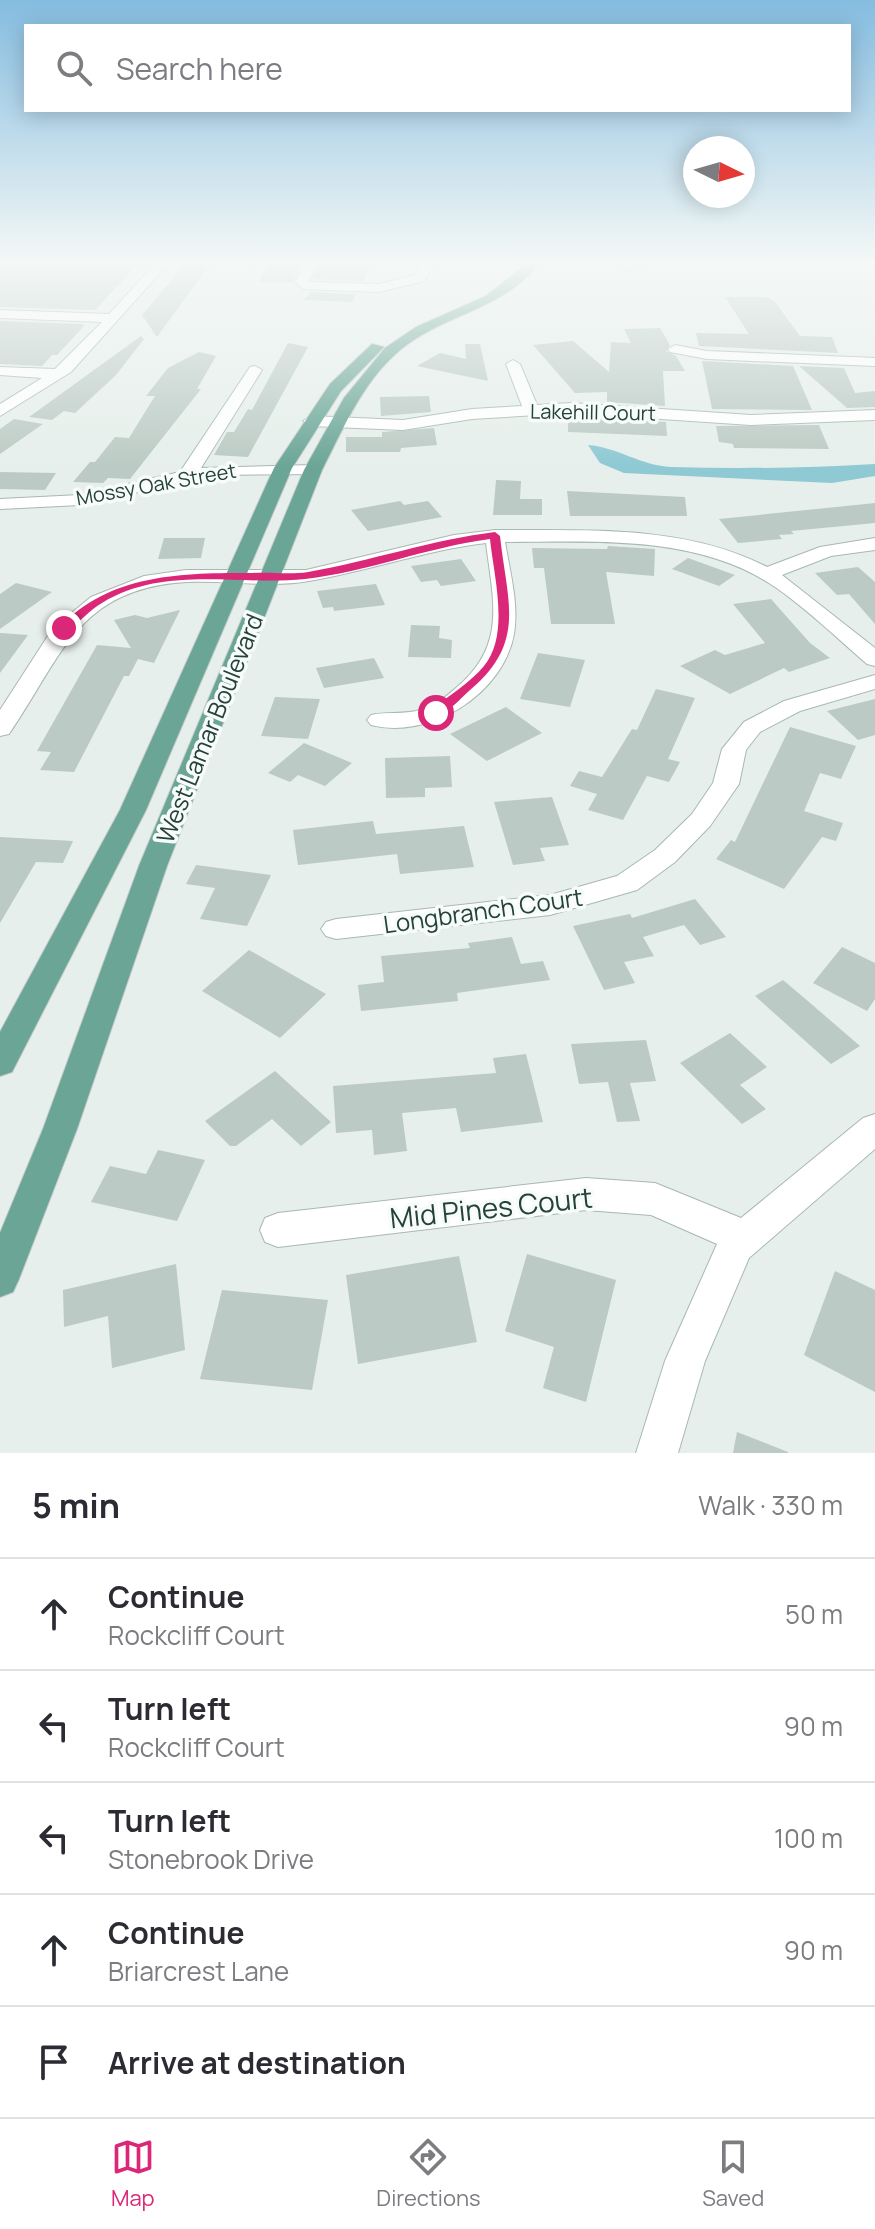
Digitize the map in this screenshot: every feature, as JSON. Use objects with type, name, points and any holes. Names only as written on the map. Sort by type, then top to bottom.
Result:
[{"type":"main road","name":"West Lamar Boulevard","points":[[0,1063],[133,810],[283,468],[311,421],[341,381],[370,352],[398,332]]},
{"type":"main road","name":"West Lamar Boulevard","points":[[0,1279],[60,1129],[153,866],[313,470],[338,423],[382,357],[420,332]]},
{"type":"street","points":[[0,411],[59,374],[97,332]]},
{"type":"street","points":[[675,349],[707,355],[875,362]]},
{"type":"street","points":[[513,364],[531,410]]},
{"type":"street","points":[[188,474],[255,370]]},
{"type":"street","points":[[0,371],[59,374]]},
{"type":"street","name":"Lakehill Court","points":[[311,421],[403,425],[531,410],[637,411],[751,420],[875,415]]},
{"type":"street","name":"Mossy Oak Street","points":[[0,504],[80,500],[214,470],[313,470]]},
{"type":"street","points":[[0,729],[64,628],[85,609],[144,582],[186,576],[306,576],[454,541],[495,536],[639,537],[735,558],[766,574],[875,659]]},
{"type":"street","points":[[379,720],[418,718],[436,713],[488,669],[499,650],[504,632],[495,536]]},
{"type":"street","points":[[766,574],[827,551],[875,544]]},
{"type":"street","name":"Longbranch Court","points":[[336,929],[550,905],[627,883],[665,856],[701,820],[726,784],[734,749],[752,727],[792,706],[875,682]]},
{"type":"street","points":[[657,1453],[685,1361],[735,1246],[875,1128]]},
{"type":"street","name":"Mid Pines Court","points":[[278,1230],[586,1194],[655,1199],[704,1223],[746,1236]]},
{"type":"water","points":[[588,445],[660,466],[747,468],[875,464],[875,476],[832,483],[624,473],[600,463]]},
{"type":"building","points":[[0,332],[79,332],[42,366],[0,364]]},
{"type":"building","points":[[625,332],[662,332],[670,345],[666,351],[676,356],[685,371],[663,371],[665,406],[607,402],[607,392],[575,393],[533,345],[573,341],[609,372],[611,342],[631,343]]},
{"type":"building","points":[[748,332],[797,332],[800,336],[832,337],[838,353],[699,346],[696,333],[749,334]]},
{"type":"building","points":[[141,336],[144,339],[116,375],[75,413],[64,411],[52,420],[29,417]]},
{"type":"building","points":[[288,343],[308,347],[248,457],[214,455],[227,432],[234,432],[248,409],[252,410]]},
{"type":"building","points":[[465,344],[480,344],[488,381],[417,366],[440,353],[466,359]]},
{"type":"building","points":[[199,352],[216,356],[197,389],[201,389],[130,479],[108,478],[103,483],[73,482],[90,462],[95,462],[115,437],[129,438],[155,396],[146,396],[168,368]]},
{"type":"building","points":[[702,361],[793,366],[812,410],[712,409]]},
{"type":"building","points":[[799,366],[844,368],[855,393],[875,391],[875,407],[847,408]]},
{"type":"building","points":[[429,396],[431,412],[381,416],[380,397]]},
{"type":"building","points":[[14,419],[43,424],[0,454],[0,429]]},
{"type":"building","points":[[608,419],[666,422],[667,436],[568,432],[568,421]]},
{"type":"building","points":[[819,425],[829,449],[734,448],[733,444],[719,442],[716,426]]},
{"type":"building","points":[[434,428],[437,445],[401,448],[400,452],[346,452],[346,437],[382,437],[382,432]]},
{"type":"building","points":[[0,472],[56,473],[45,490],[0,489]]},
{"type":"building","points":[[496,480],[521,481],[520,499],[542,499],[542,515],[493,515]]},
{"type":"building","points":[[567,491],[685,497],[687,516],[570,516]]},
{"type":"building","points":[[400,501],[404,505],[428,501],[442,517],[368,531],[351,510]]},
{"type":"building","points":[[875,503],[875,523],[791,531],[794,534],[779,535],[782,539],[738,543],[719,519]]},
{"type":"building","points":[[164,538],[205,538],[201,558],[158,559]]},
{"type":"building","points":[[608,546],[655,549],[654,576],[606,572],[615,624],[551,624],[544,568],[534,568],[532,548],[607,549]]},
{"type":"building","points":[[688,558],[735,575],[719,586],[672,569]]},
{"type":"building","points":[[461,559],[476,581],[441,586],[437,580],[421,582],[411,566]]},
{"type":"building","points":[[858,567],[875,582],[875,624],[849,594],[837,595],[815,573]]},
{"type":"building","points":[[16,583],[52,592],[0,629],[0,594]]},
{"type":"building","points":[[376,584],[385,605],[334,611],[333,607],[323,608],[317,591]]},
{"type":"building","points":[[771,599],[810,643],[830,658],[789,672],[784,668],[730,694],[680,666],[715,650],[725,655],[765,643],[733,604]]},
{"type":"building","points":[[180,610],[154,663],[138,659],[129,676],[124,676],[74,772],[40,770],[51,752],[37,751],[97,645],[131,648],[114,620],[135,615],[147,618]]},
{"type":"building","points":[[411,625],[440,626],[439,638],[452,640],[451,658],[408,657]]},
{"type":"building","points":[[0,633],[28,635],[0,673]]},
{"type":"building","points":[[538,653],[585,660],[570,707],[520,699]]},
{"type":"building","points":[[374,658],[384,678],[324,688],[316,668]]},
{"type":"building","points":[[656,689],[695,698],[668,759],[680,762],[669,782],[647,776],[623,820],[588,810],[597,794],[570,786],[579,771],[602,777],[632,729],[637,730]]},
{"type":"building","points":[[275,697],[320,699],[308,739],[261,736]]},
{"type":"building","points":[[875,699],[875,735],[858,740],[827,711]]},
{"type":"building","points":[[506,707],[542,733],[487,761],[450,734]]},
{"type":"building","points":[[790,727],[856,746],[841,779],[820,773],[804,811],[843,823],[836,841],[822,837],[784,889],[716,859],[731,840],[735,842]]},
{"type":"building","points":[[304,743],[352,763],[325,786],[298,775],[290,782],[268,773]]},
{"type":"building","points":[[450,756],[452,787],[425,788],[425,797],[386,798],[385,758]]},
{"type":"building","points":[[552,797],[569,845],[540,848],[545,861],[513,865],[494,802]]},
{"type":"building","points":[[373,821],[376,834],[464,826],[474,867],[400,874],[397,854],[298,865],[293,830]]},
{"type":"building","points":[[0,837],[73,841],[63,863],[36,862],[0,923]]},
{"type":"building","points":[[196,865],[271,875],[247,926],[200,919],[215,888],[186,884]]},
{"type":"building","points":[[695,899],[726,937],[700,945],[684,925],[643,937],[654,956],[624,962],[635,983],[604,990],[573,926],[630,914],[632,918]]},
{"type":"building","points":[[512,937],[521,964],[543,961],[550,980],[457,993],[458,1001],[361,1011],[358,985],[384,982],[381,956],[470,948],[468,943]]},
{"type":"building","points":[[842,947],[875,963],[875,999],[867,1011],[813,983]]},
{"type":"building","points":[[249,950],[326,994],[280,1038],[202,991]]},
{"type":"building","points":[[783,980],[860,1046],[831,1064],[755,996]]},
{"type":"building","points":[[730,1033],[767,1067],[740,1085],[766,1109],[742,1124],[680,1063]]},
{"type":"building","points":[[646,1040],[656,1081],[630,1083],[640,1121],[617,1122],[608,1082],[579,1084],[571,1044]]},
{"type":"building","points":[[526,1054],[543,1122],[461,1132],[456,1108],[402,1113],[407,1151],[374,1155],[372,1130],[336,1133],[333,1086],[496,1073],[493,1058]]},
{"type":"building","points":[[275,1071],[331,1122],[301,1146],[272,1119],[236,1146],[230,1146],[205,1121]]},
{"type":"building","points":[[158,1150],[205,1160],[177,1221],[91,1202],[110,1166],[146,1174]]},
{"type":"building","points":[[527,1254],[616,1280],[586,1402],[543,1388],[554,1347],[505,1331]]},
{"type":"building","points":[[459,1256],[477,1342],[358,1364],[346,1275]]},
{"type":"building","points":[[176,1264],[185,1350],[112,1368],[108,1316],[64,1327],[63,1290]]},
{"type":"building","points":[[835,1271],[875,1290],[875,1392],[804,1355]]},
{"type":"building","points":[[222,1290],[328,1300],[312,1390],[200,1379]]},
{"type":"building","points":[[737,1432],[788,1452],[788,1453],[733,1453]]},
{"type":"route","points":[[64,628],[98,601],[144,582],[186,576],[306,576],[454,541],[495,536],[504,632],[499,650],[488,669],[436,713]]}]
